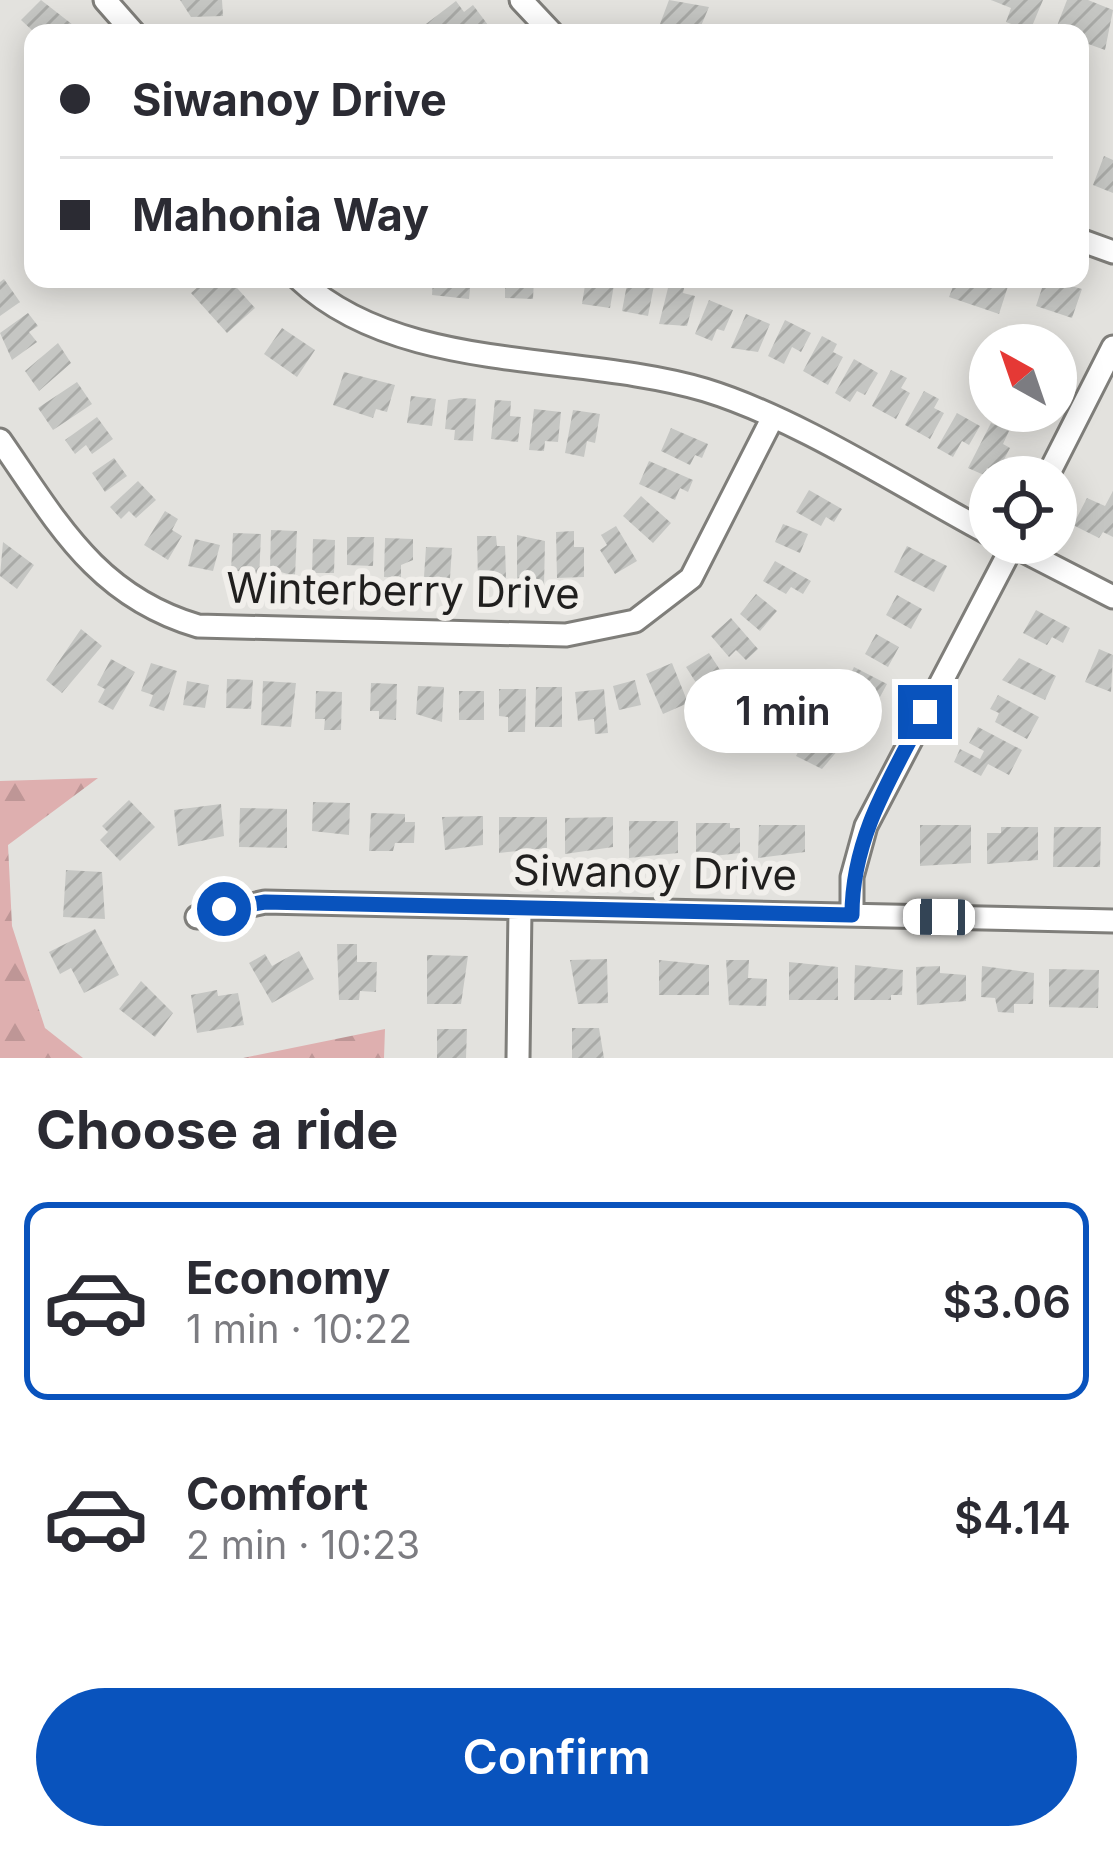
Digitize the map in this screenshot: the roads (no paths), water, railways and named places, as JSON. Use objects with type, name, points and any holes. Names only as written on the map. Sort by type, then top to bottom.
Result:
[{"type":"street","points":[[105,0],[126,24]]},
{"type":"street","points":[[521,0],[544,24]]},
{"type":"street","points":[[311,288],[357,320],[435,345],[614,368],[709,391],[969,523]]},
{"type":"street","points":[[1058,456],[1113,347]]},
{"type":"street","name":"Winterberry Drive","points":[[3,451],[94,568],[119,592],[165,616],[198,626],[566,635],[635,621],[691,578],[772,419]]},
{"type":"street","points":[[852,915],[852,877],[866,826],[1001,564]]},
{"type":"street","points":[[1049,564],[1113,597]]},
{"type":"street","name":"Siwanoy Drive","points":[[197,917],[265,902],[1113,921]]},
{"type":"street","points":[[518,1058],[520,909]]}]
